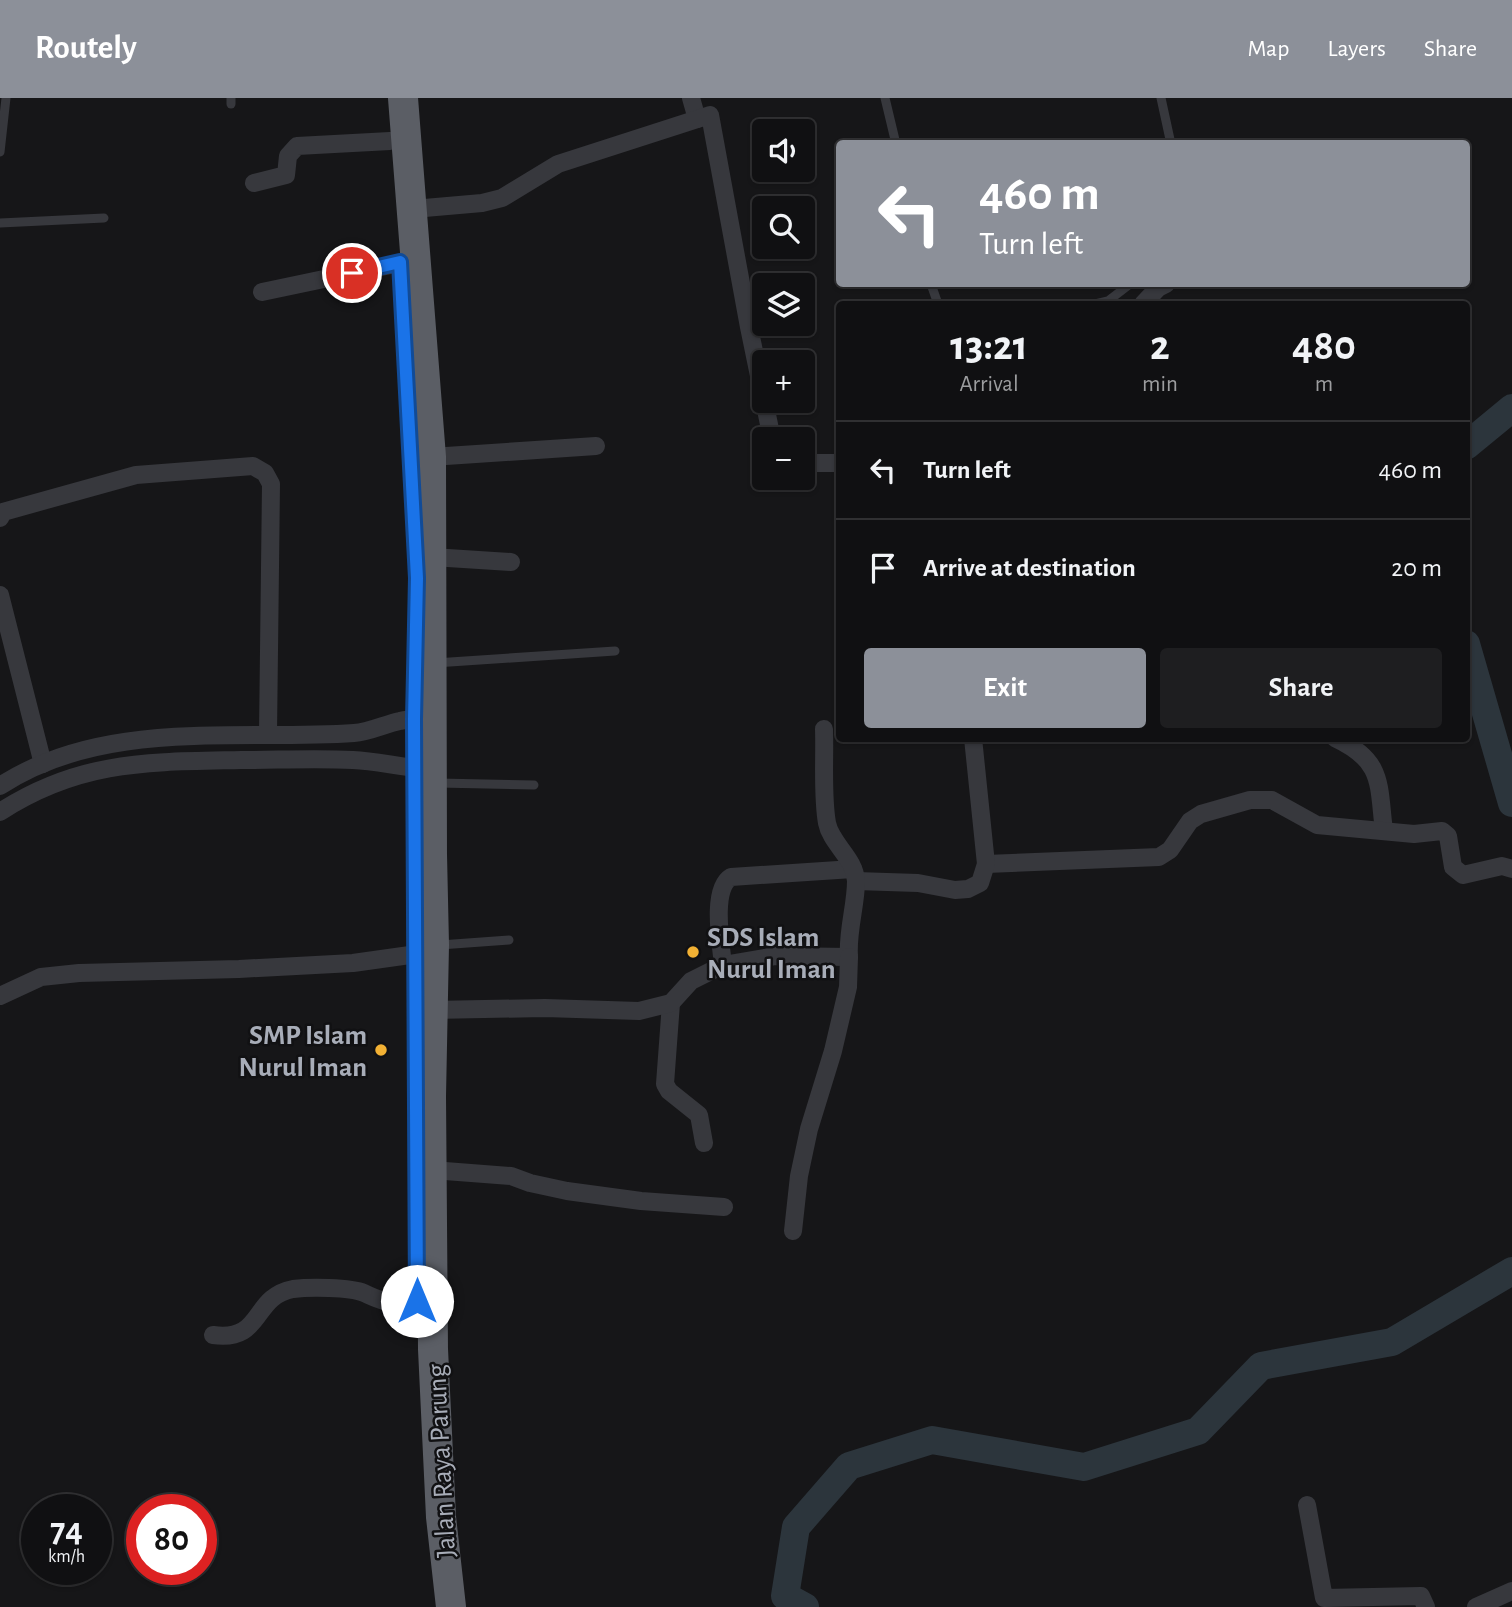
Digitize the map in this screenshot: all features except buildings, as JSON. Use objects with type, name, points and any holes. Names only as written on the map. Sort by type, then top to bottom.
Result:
[{"type":"highway","name":"Jalan Raya Parung","points":[[387,98],[400,262],[426,774],[425,1214],[441,1517],[451,1607]]},
{"type":"highway","name":"Jalan Raya Parung","points":[[403,98],[431,457],[432,663],[423,719]]},
{"type":"highway","name":"Jalan Raya Parung","points":[[426,950],[432,1010],[432,1170],[417,1301],[418,1392],[426,1527],[436,1607]]},
{"type":"street","points":[[691,98],[697,120]]},
{"type":"street","points":[[413,209],[482,203],[502,198],[558,164],[710,115],[748,327],[769,427]]},
{"type":"street","points":[[254,183],[286,175],[288,156],[297,146],[390,141]]},
{"type":"street","points":[[262,292],[400,262]]},
{"type":"street","points":[[1146,301],[1160,287]]},
{"type":"street","points":[[431,457],[596,446]]},
{"type":"street","points":[[815,463],[836,463]]},
{"type":"street","points":[[0,518],[3,512],[136,475],[253,466],[265,472],[271,484],[268,734]]},
{"type":"street","points":[[432,557],[511,562]]},
{"type":"street","points":[[0,595],[5,636],[43,764]]},
{"type":"street","points":[[0,786],[43,764],[87,748],[142,740],[268,734],[336,734],[423,719]]},
{"type":"street","points":[[793,1231],[799,1176],[848,987],[854,875],[827,823],[824,729]]},
{"type":"street","points":[[371,730],[372,762]]},
{"type":"street","points":[[336,734],[336,759]]},
{"type":"street","points":[[723,965],[718,916],[721,893],[726,880],[731,877],[854,875],[955,890],[968,889],[980,883],[986,864],[972,742]]},
{"type":"street","points":[[1342,742],[1362,753],[1371,763],[1377,777],[1384,831]]},
{"type":"street","points":[[87,748],[93,770]]},
{"type":"street","points":[[0,812],[52,784],[93,770],[143,762],[336,759],[372,762],[426,774]]},
{"type":"street","points":[[986,864],[1159,857],[1170,850],[1190,821],[1200,814],[1250,800],[1272,800],[1317,825],[1414,834],[1442,831],[1448,836],[1453,867],[1463,875],[1502,866],[1512,869]]},
{"type":"street","points":[[0,996],[41,977],[79,973],[353,963],[426,950]]},
{"type":"street","points":[[432,1010],[545,1008],[639,1011],[671,1003],[691,981],[723,965],[776,956],[849,957]]},
{"type":"street","points":[[671,1003],[665,1084],[669,1091],[699,1115],[704,1143]]},
{"type":"street","points":[[432,1170],[511,1175],[530,1183],[567,1191],[724,1207]]},
{"type":"street","points":[[214,1335],[231,1338],[248,1328],[268,1301],[295,1289],[346,1290],[363,1292],[377,1300],[417,1301]]},
{"type":"street","points":[[1307,1505],[1324,1602],[1421,1596],[1426,1607]]},
{"type":"street","points":[[1476,1607],[1512,1591]]},
{"type":"lane","points":[[0,152],[6,98]]},
{"type":"lane","points":[[885,98],[895,140]]},
{"type":"lane","points":[[1161,98],[1170,140]]},
{"type":"lane","points":[[0,223],[104,218]]},
{"type":"lane","points":[[1108,301],[1126,287]]},
{"type":"lane","points":[[432,663],[615,651]]},
{"type":"lane","points":[[426,774],[534,785]]},
{"type":"lane","points":[[426,950],[509,940]]},
{"type":"waterway","points":[[1470,443],[1512,408]]},
{"type":"waterway","points":[[1470,658],[1512,803]]},
{"type":"waterway","points":[[805,1607],[785,1596],[796,1527],[849,1466],[932,1440],[1084,1467],[1198,1431],[1261,1366],[1392,1342],[1512,1271]]},
{"type":"place","name":"SDS Islam Nurul Iman","points":[[693,952]]},
{"type":"place","name":"SMP Islam Nurul Iman","points":[[381,1050]]},
{"type":"route","points":[[352,273],[400,262],[417,578],[414,804],[417,1301]]}]
